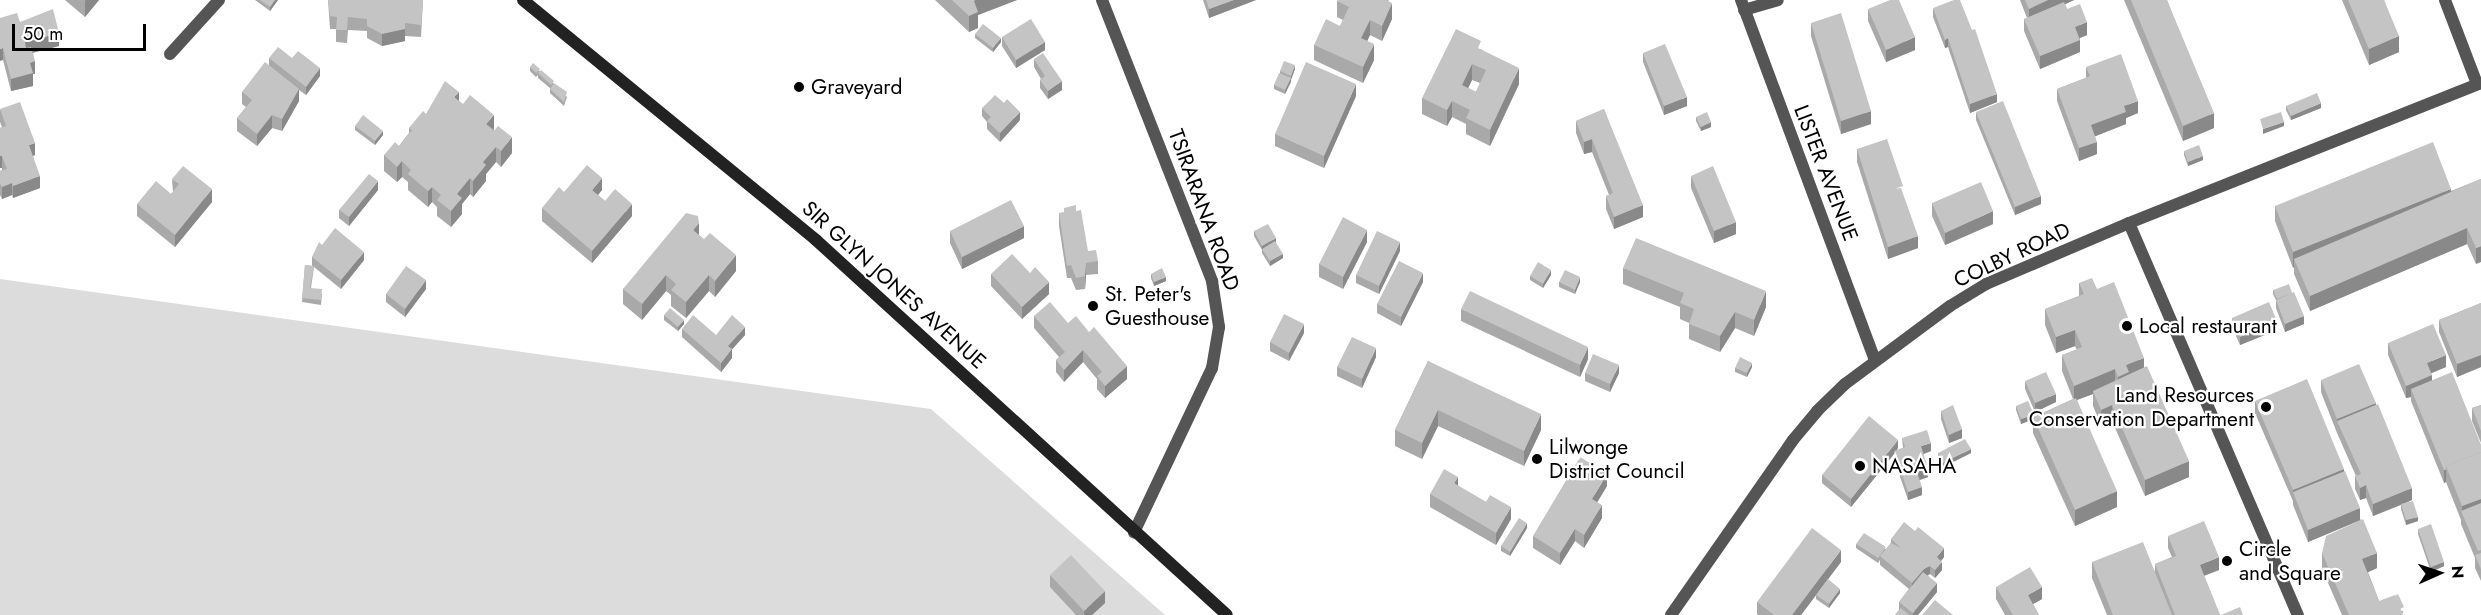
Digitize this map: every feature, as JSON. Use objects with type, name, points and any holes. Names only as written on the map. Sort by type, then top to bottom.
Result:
[{"type":"main road","name":"SIR GLYN JONES AVENUE","points":[[523,0],[816,240],[1227,615]]},
{"type":"street","points":[[170,54],[219,0]]},
{"type":"street","name":"TSIRARANA ROAD","points":[[1102,0],[1212,281],[1219,327],[1212,368],[1134,532]]},
{"type":"street","points":[[1742,5],[1778,0]]},
{"type":"street","points":[[2445,0],[2479,83]]},
{"type":"street","name":"LISTER AVENUE","points":[[1742,5],[1875,360]]},
{"type":"street","name":"COLBY ROAD","points":[[1671,615],[1793,440],[1845,384],[1875,360],[1986,284],[2129,223],[2479,83]]},
{"type":"street","points":[[2129,223],[2298,615]]},
{"type":"shaded area","points":[[0,279],[931,409],[1165,615],[0,615]]},
{"type":"building","points":[[260,0],[275,0],[270,7]]},
{"type":"building","points":[[328,0],[423,0],[421,25],[405,23],[405,29],[382,34],[367,26],[367,19],[348,17],[347,30],[336,30],[337,17],[330,16]]},
{"type":"building","points":[[952,0],[975,0],[978,12],[969,16]]},
{"type":"building","points":[[1206,0],[1234,0],[1209,9]]},
{"type":"building","points":[[1338,0],[1386,0],[1392,3],[1382,26],[1370,20],[1361,38],[1374,44],[1363,67],[1314,45],[1326,19],[1340,26],[1349,7]]},
{"type":"building","points":[[1890,0],[1899,0],[1915,37],[1886,50],[1868,9]]},
{"type":"building","points":[[1960,0],[1972,30],[1975,29],[1997,94],[1970,104],[1948,38],[1945,40],[1933,8]]},
{"type":"building","points":[[2025,0],[2048,0],[2029,9]]},
{"type":"building","points":[[2131,0],[2167,0],[2214,113],[2183,126]]},
{"type":"building","points":[[2348,0],[2384,0],[2399,36],[2369,49]]},
{"type":"building","points":[[2064,2],[2067,9],[2080,4],[2087,22],[2075,27],[2080,40],[2040,56],[2024,19]]},
{"type":"building","points":[[53,9],[59,33],[25,42],[26,48],[31,47],[35,61],[30,63],[33,73],[11,79],[3,48],[0,49],[0,18],[17,13],[20,22]]},
{"type":"building","points":[[1841,13],[1871,111],[1841,121],[1811,23]]},
{"type":"building","points":[[1031,19],[1045,42],[1016,60],[1002,37]]},
{"type":"building","points":[[983,24],[1001,38],[993,48],[975,34]]},
{"type":"building","points":[[1456,29],[1481,41],[1478,48],[1519,68],[1490,130],[1466,118],[1470,110],[1452,101],[1447,110],[1422,98]],"holes":[[[1472,64],[1486,70],[1476,92],[1462,85]]]},
{"type":"building","points":[[1665,44],[1687,97],[1664,106],[1643,53]]},
{"type":"building","points":[[278,47],[292,58],[298,51],[320,68],[306,87],[269,58]]},
{"type":"building","points":[[1043,53],[1062,81],[1048,91],[1040,80],[1045,76],[1034,59]]},
{"type":"building","points":[[2121,54],[2138,101],[2124,106],[2126,112],[2091,125],[2097,142],[2079,148],[2057,89],[2090,76],[2086,67]]},
{"type":"building","points":[[1284,61],[1295,65],[1291,76],[1280,71]]},
{"type":"building","points":[[265,62],[299,89],[282,119],[272,115],[257,134],[237,118],[252,100],[242,92]]},
{"type":"building","points":[[1306,62],[1356,84],[1324,156],[1275,134]]},
{"type":"building","points":[[533,63],[540,69],[536,73],[530,67]]},
{"type":"building","points":[[541,70],[554,81],[551,85],[538,73]]},
{"type":"building","points":[[1279,73],[1291,78],[1285,90],[1274,85]]},
{"type":"building","points":[[445,81],[459,92],[454,97],[463,104],[470,95],[494,115],[486,124],[494,131],[498,126],[512,137],[501,151],[496,147],[483,162],[486,165],[473,181],[470,178],[457,194],[462,198],[451,211],[437,200],[441,195],[432,187],[428,191],[408,174],[411,170],[402,161],[397,167],[384,155],[395,142],[399,146],[412,130],[409,128],[423,111],[426,114]]},
{"type":"building","points":[[554,83],[567,92],[564,102],[550,89]]},
{"type":"building","points":[[2317,93],[2321,103],[2291,116],[2286,106]]},
{"type":"building","points":[[995,95],[1004,103],[1007,99],[1020,112],[1000,133],[987,121],[991,117],[982,108]]},
{"type":"building","points":[[2003,101],[2041,196],[2015,207],[1976,112]]},
{"type":"building","points":[[20,102],[35,143],[29,145],[40,176],[13,186],[12,183],[2,187],[0,171],[7,169],[0,156],[0,128],[6,126],[0,109]]},
{"type":"building","points":[[1604,109],[1643,205],[1614,217],[1606,196],[1613,193],[1592,139],[1584,142],[1576,121]]},
{"type":"building","points":[[1707,112],[1711,122],[1701,127],[1696,117]]},
{"type":"building","points":[[2281,112],[2284,122],[2263,129],[2260,119]]},
{"type":"building","points":[[363,115],[383,131],[375,141],[355,126]]},
{"type":"building","points":[[1887,139],[1903,186],[1895,189],[1901,188],[1918,236],[1888,247],[1857,149]]},
{"type":"building","points":[[2433,142],[2451,189],[2293,252],[2275,206]]},
{"type":"building","points":[[2199,145],[2203,156],[2188,162],[2184,151]]},
{"type":"building","points":[[587,165],[602,178],[592,190],[605,201],[615,189],[632,204],[592,251],[542,208],[559,187],[564,192]]},
{"type":"building","points":[[183,166],[212,189],[175,235],[137,204],[156,181],[171,194],[179,184],[172,179]]},
{"type":"building","points":[[1713,166],[1736,222],[1714,231],[1691,176]]},
{"type":"building","points":[[369,174],[378,181],[349,217],[339,210]]},
{"type":"building","points":[[2481,179],[2481,246],[2476,248],[2467,228],[2310,296],[2294,259]]},
{"type":"building","points":[[1981,182],[1993,211],[1945,233],[1932,203]]},
{"type":"building","points":[[1011,200],[1024,226],[962,257],[950,231]]},
{"type":"building","points":[[1076,205],[1076,211],[1081,210],[1088,251],[1096,250],[1098,261],[1086,263],[1085,276],[1076,278],[1071,265],[1067,266],[1059,213],[1064,212],[1064,208]]},
{"type":"building","points":[[686,213],[698,216],[699,223],[693,230],[704,239],[710,233],[736,255],[715,281],[709,275],[686,302],[671,290],[676,284],[666,275],[642,304],[623,289]]},
{"type":"building","points":[[1343,217],[1367,230],[1343,277],[1319,264]]},
{"type":"building","points":[[1268,224],[1276,238],[1262,246],[1254,231]]},
{"type":"building","points":[[335,228],[364,252],[341,280],[312,257],[319,242],[322,245]]},
{"type":"building","points":[[1377,231],[1400,242],[1379,286],[1356,275]]},
{"type":"building","points":[[1636,238],[1766,291],[1754,320],[1735,312],[1720,336],[1689,324],[1694,309],[1680,303],[1684,293],[1623,268]]},
{"type":"building","points":[[1275,241],[1283,254],[1270,261],[1262,249]]},
{"type":"building","points":[[1012,254],[1030,273],[1035,267],[1049,282],[1022,307],[991,274]]},
{"type":"building","points":[[1399,261],[1423,273],[1401,317],[1377,304]]},
{"type":"building","points":[[1538,262],[1551,270],[1543,284],[1530,276]]},
{"type":"building","points":[[305,265],[314,266],[310,288],[322,289],[321,300],[302,298]]},
{"type":"building","points":[[406,266],[426,280],[405,309],[386,294]]},
{"type":"building","points":[[1162,268],[1166,277],[1154,282],[1151,274]]},
{"type":"building","points":[[1565,270],[1580,277],[1575,290],[1559,282]]},
{"type":"building","points":[[2092,278],[2097,289],[2114,282],[2144,358],[2126,365],[2129,372],[2118,377],[2115,369],[2074,386],[2062,355],[2082,347],[2075,330],[2056,337],[2045,309],[2084,294],[2079,283]]},
{"type":"building","points":[[2289,284],[2292,293],[2277,299],[2273,290]]},
{"type":"building","points":[[1470,291],[1588,347],[1580,365],[1461,309]]},
{"type":"building","points":[[2294,292],[2304,316],[2285,324],[2276,300]]},
{"type":"building","points":[[1050,302],[1068,323],[1076,316],[1089,332],[1094,327],[1127,366],[1105,386],[1097,376],[1102,372],[1083,350],[1064,370],[1056,360],[1065,352],[1034,316]]},
{"type":"building","points":[[2269,302],[2277,321],[2240,337],[2232,318]]},
{"type":"building","points":[[2481,303],[2481,355],[2457,364],[2439,320]]},
{"type":"building","points":[[670,308],[684,320],[678,327],[664,315]]},
{"type":"building","points":[[1284,314],[1304,324],[1289,353],[1270,342]]},
{"type":"building","points":[[693,315],[716,335],[732,315],[745,327],[728,346],[732,349],[721,363],[682,329]]},
{"type":"building","points":[[2433,324],[2446,355],[2427,363],[2432,375],[2406,386],[2388,343]]},
{"type":"building","points":[[1352,337],[1376,348],[1362,379],[1337,367]]},
{"type":"building","points":[[1593,354],[1619,365],[1610,384],[1585,373]]},
{"type":"building","points":[[1740,357],[1752,363],[1747,373],[1735,368]]},
{"type":"building","points":[[1428,361],[1541,414],[1524,451],[1438,410],[1422,443],[1395,430]]},
{"type":"building","points":[[2359,364],[2376,403],[2337,419],[2321,380]]},
{"type":"building","points":[[2147,366],[2189,461],[2145,480],[2112,405],[2101,410],[2093,391]]},
{"type":"building","points":[[2046,372],[2056,394],[2035,403],[2025,381]]},
{"type":"building","points":[[2452,372],[2481,445],[2481,452],[2446,466],[2444,470],[2411,389]]},
{"type":"building","points":[[2307,379],[2344,469],[2293,490],[2255,401]]},
{"type":"building","points":[[2076,398],[2117,491],[2075,510],[2033,417]]},
{"type":"building","points":[[2028,401],[2034,415],[2021,419],[2016,406]]},
{"type":"building","points":[[2378,404],[2412,488],[2373,504],[2366,485],[2360,488],[2355,476],[2361,474],[2337,421]]},
{"type":"building","points":[[1953,405],[1962,429],[1949,435],[1941,411]]},
{"type":"building","points":[[2481,405],[2481,431],[2472,408]]},
{"type":"building","name":"NASAHA","points":[[1869,416],[1898,440],[1851,499],[1822,475]]},
{"type":"building","points":[[1927,430],[1931,443],[1921,446],[1928,468],[1917,472],[1922,487],[1908,492],[1894,451],[1905,447],[1902,438]]},
{"type":"building","points":[[1965,439],[1971,449],[1943,463],[1938,453]]},
{"type":"building","points":[[2481,452],[2481,499],[2462,506],[2446,466]]},
{"type":"building","points":[[1580,457],[1607,474],[1592,499],[1602,505],[1584,535],[1575,529],[1560,553],[1533,536]]},
{"type":"building","points":[[1444,469],[1458,477],[1454,483],[1486,502],[1490,495],[1511,507],[1496,533],[1430,494]]},
{"type":"building","points":[[2345,471],[2360,508],[2308,530],[2293,492]]},
{"type":"building","points":[[2413,501],[2418,517],[2406,520],[2401,504]]},
{"type":"building","points":[[2481,503],[2481,550],[2478,551],[2461,511]]},
{"type":"building","points":[[1519,518],[1527,523],[1510,552],[1501,546]]},
{"type":"building","points":[[2363,519],[2377,553],[2362,559],[2379,601],[2395,595],[2403,615],[2349,615],[2322,553],[2326,536]]},
{"type":"building","points":[[2204,521],[2219,557],[2200,565],[2220,615],[2175,615],[2155,564],[2176,556],[2168,536]]},
{"type":"building","points":[[1904,522],[1915,531],[1918,527],[1944,548],[1937,557],[1942,562],[1935,570],[1930,566],[1924,569],[1912,583],[1880,556],[1891,543],[1901,548],[1891,539]]},
{"type":"building","points":[[2431,524],[2444,562],[2431,567],[2418,529]]},
{"type":"building","points":[[1812,528],[1841,550],[1792,615],[1774,615],[1757,602]]},
{"type":"building","points":[[1864,533],[1886,547],[1878,558],[1856,544]]},
{"type":"building","points":[[2143,542],[2172,615],[2113,615],[2092,562]]},
{"type":"building","points":[[2481,553],[2481,569],[2475,555]]},
{"type":"building","points":[[1071,555],[1105,591],[1084,611],[1050,575]]},
{"type":"building","points":[[2030,567],[2042,587],[2028,595],[2039,615],[2013,615],[1996,587]]},
{"type":"building","points":[[1923,572],[1937,583],[1913,613],[1899,602]]},
{"type":"building","points":[[1828,579],[1840,589],[1829,604],[1816,595]]},
{"type":"building","points":[[2398,594],[2404,607],[2400,609],[2395,596]]},
{"type":"building","points":[[1935,600],[1953,615],[1922,615]]},
{"type":"building","points":[[2240,607],[2243,615],[2221,615]]},
{"type":"building","points":[[1901,608],[1909,615],[1895,615]]},
{"type":"place","name":"Graveyard","points":[[799,87]]},
{"type":"place","name":"St. Peter's Guesthouse","points":[[1093,306]]},
{"type":"place","name":"Local restaurant","points":[[2127,326]]},
{"type":"place","name":"Land Resources Conservation Department","points":[[2266,407]]},
{"type":"place","name":"Lilwonge District Council","points":[[1537,459]]},
{"type":"place","name":"NASAHA","points":[[1860,466]]},
{"type":"place","name":"Circle and Square","points":[[2227,561]]}]
